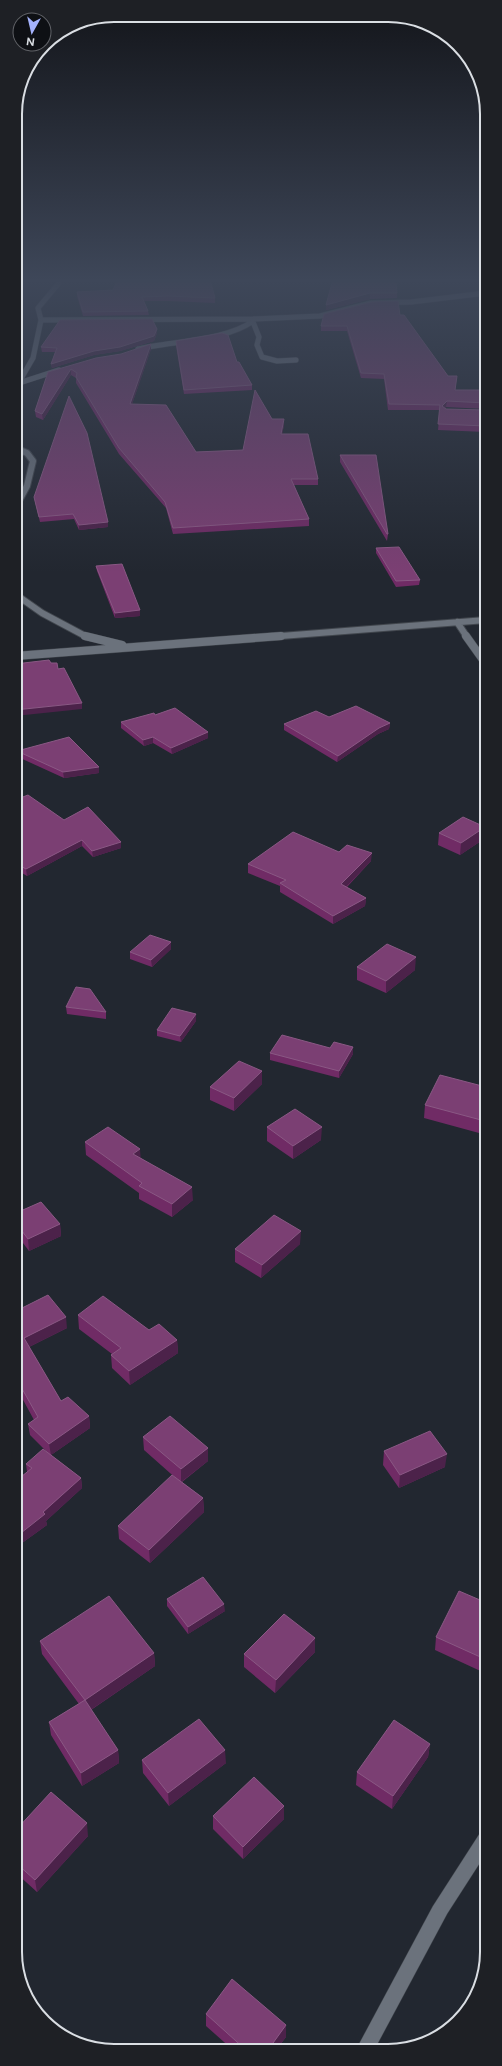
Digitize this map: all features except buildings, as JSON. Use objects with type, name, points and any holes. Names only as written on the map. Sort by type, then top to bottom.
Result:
[{"type":"street","points":[[22,451],[27,453],[34,461],[31,478],[22,500]]},
{"type":"street","points":[[22,599],[42,613],[88,637],[131,647]]},
{"type":"street","points":[[22,655],[480,620]]},
{"type":"street","points":[[457,622],[480,655]]},
{"type":"street","points":[[368,2044],[440,1910],[480,1848]]}]
